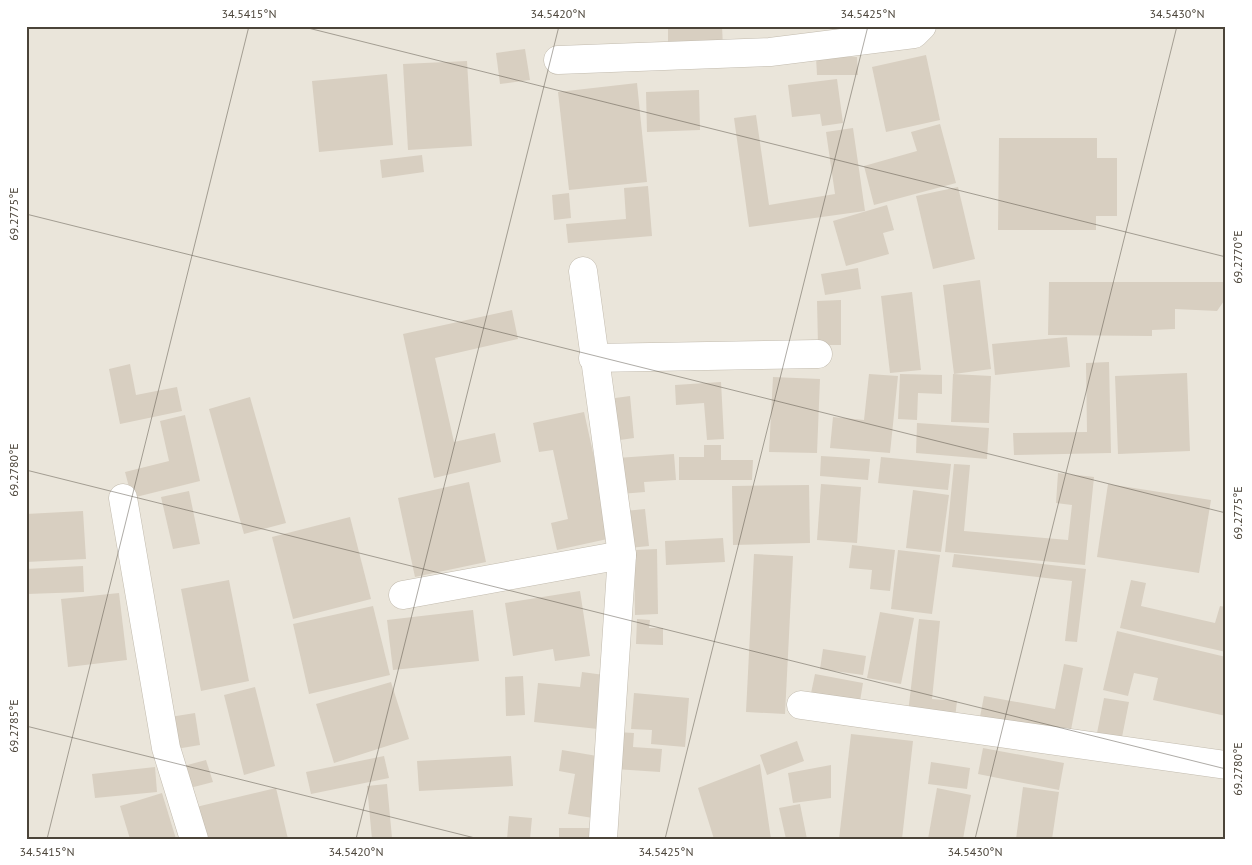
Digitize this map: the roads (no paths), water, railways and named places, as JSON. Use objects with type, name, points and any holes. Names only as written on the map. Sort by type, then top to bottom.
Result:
[{"type":"street","points":[[558,60],[770,52],[914,34],[922,26]]},
{"type":"street","points":[[582,271],[622,555],[603,839]]},
{"type":"street","points":[[593,358],[818,354]]},
{"type":"street","points":[[123,498],[166,748],[194,839]]},
{"type":"street","points":[[403,595],[622,555]]},
{"type":"street","points":[[801,704],[1226,765]]}]
